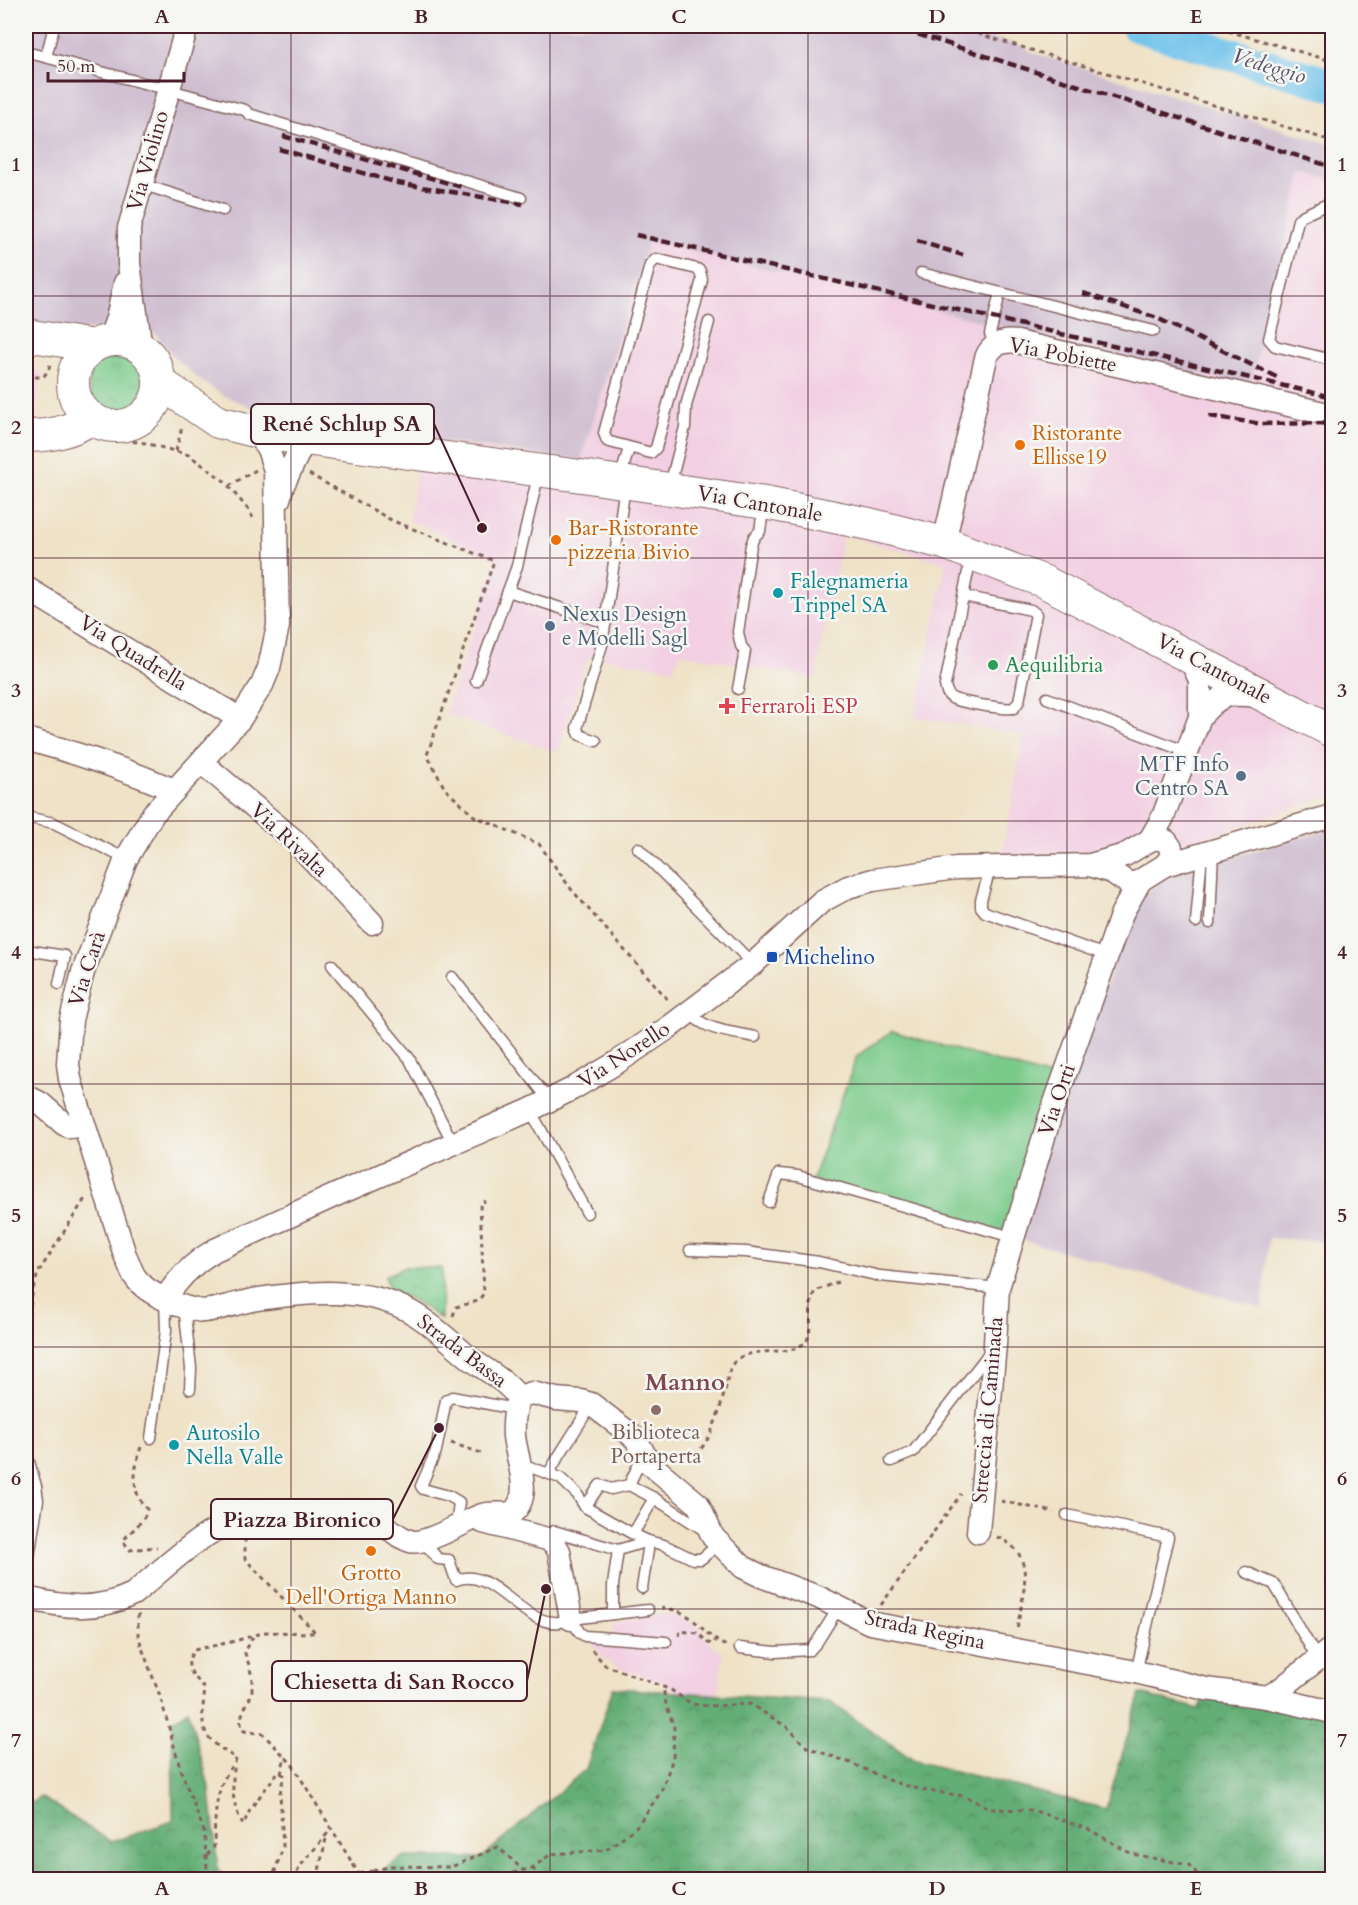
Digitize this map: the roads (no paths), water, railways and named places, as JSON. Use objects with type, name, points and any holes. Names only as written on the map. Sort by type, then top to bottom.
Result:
[{"type":"main road","points":[[26,335],[102,343],[126,341],[150,348],[154,363],[167,374],[153,405],[142,417],[117,426],[104,424],[69,391]]},
{"type":"main road","points":[[26,419],[38,418],[56,411],[69,391],[81,358],[102,343]]},
{"type":"main road","name":"Via Cantonale","points":[[167,374],[218,422],[257,432],[303,456],[539,471],[623,482],[765,503],[869,524],[958,548],[1045,582],[1188,654],[1332,731]]},
{"type":"main road","points":[[26,435],[51,434],[82,424],[69,391]]},
{"type":"main road","points":[[142,417],[218,422]]},
{"type":"street","name":"Via Violino","points":[[129,264],[122,239],[132,214],[187,26]]},
{"type":"street","points":[[102,343],[119,310],[129,264]]},
{"type":"street","points":[[129,264],[150,348]]},
{"type":"street","name":"Via Pobiette","points":[[958,548],[986,358],[989,351],[1004,342],[1017,342],[1332,415]]},
{"type":"street","points":[[257,432],[268,449],[273,465],[267,518]]},
{"type":"street","points":[[267,518],[283,485],[303,456]]},
{"type":"street","name":"Via Carà","points":[[267,518],[278,626],[274,651],[262,685],[240,718],[153,814],[126,859],[82,972],[71,1020],[68,1064],[70,1079],[125,1255],[135,1277],[143,1286],[194,1310],[212,1310],[264,1298],[316,1294]]},
{"type":"street","name":"Via Quadrella","points":[[26,588],[240,718]]},
{"type":"street","points":[[1188,654],[1200,680],[1200,717]]},
{"type":"street","points":[[1163,848],[1163,817],[1200,717],[1212,702],[1231,695],[1268,697]]},
{"type":"street","points":[[26,739],[120,767],[174,790]]},
{"type":"street","name":"Via Rivalta","points":[[201,762],[295,841],[372,923]]},
{"type":"street","points":[[1127,873],[1163,848],[1208,851],[1332,816]]},
{"type":"street","name":"Via Norello","points":[[174,1302],[182,1275],[215,1250],[540,1105],[616,1063],[753,964],[822,901],[848,887],[924,871],[991,866],[1090,865],[1127,873]]},
{"type":"street","name":"Via Orti","points":[[998,1288],[1050,1118],[1122,913],[1127,873]]},
{"type":"street","points":[[26,1096],[40,1103],[70,1127],[84,1125]]},
{"type":"street","name":"Streccia di Caminada","points":[[978,1532],[972,1494],[995,1345],[998,1288]]},
{"type":"street","name":"Strada Bassa","points":[[316,1294],[359,1293],[390,1302],[423,1319],[467,1356],[507,1383],[517,1403],[532,1394],[591,1404],[636,1439],[643,1455],[654,1468],[698,1504],[714,1535]]},
{"type":"street","points":[[26,1598],[61,1606],[91,1607],[119,1601],[133,1594],[211,1532],[227,1523],[246,1518],[373,1520],[414,1542],[482,1514],[510,1514],[516,1510],[524,1485],[514,1428],[517,1403]]},
{"type":"street","points":[[464,1523],[547,1539],[554,1543],[559,1551],[571,1619]]},
{"type":"street","name":"Strada Regina","points":[[714,1535],[743,1567],[839,1606],[870,1623],[1136,1672],[1206,1689],[1266,1697],[1332,1712]]},
{"type":"street","points":[[1266,1697],[1278,1691],[1326,1654]]},
{"type":"lane","points":[[46,57],[54,26]]},
{"type":"lane","points":[[26,52],[244,110],[249,114],[521,198]]},
{"type":"lane","points":[[141,184],[223,210]]},
{"type":"lane","points":[[1332,202],[1302,216],[1295,227],[1269,339],[1275,346],[1332,360]]},
{"type":"lane","points":[[660,259],[697,269],[700,271],[702,280],[656,448],[651,453],[629,448],[607,441],[604,433],[650,265],[660,259]]},
{"type":"lane","points":[[921,273],[1154,331]]},
{"type":"lane","points":[[996,345],[990,334],[1000,293]]},
{"type":"lane","points":[[669,489],[685,427],[686,406],[709,322]]},
{"type":"lane","points":[[596,741],[580,735],[577,728],[602,645],[629,448]]},
{"type":"lane","points":[[476,681],[517,566],[539,471]]},
{"type":"lane","points":[[738,689],[745,651],[739,640],[740,621],[751,545],[754,537],[760,531],[765,503]]},
{"type":"lane","points":[[958,548],[963,596],[946,691],[952,698],[1004,709],[1014,708],[1019,701],[1036,614],[1031,610],[963,596]]},
{"type":"lane","points":[[508,591],[606,623]]},
{"type":"lane","points":[[1047,698],[1187,752]]},
{"type":"lane","points":[[26,816],[54,823],[126,859]]},
{"type":"lane","points":[[638,848],[753,964]]},
{"type":"lane","points":[[1196,922],[1208,851]]},
{"type":"lane","points":[[1208,851],[1210,923]]},
{"type":"lane","points":[[991,866],[981,900],[981,907],[985,912],[1108,956]]},
{"type":"lane","points":[[26,950],[65,956],[59,984]]},
{"type":"lane","points":[[332,965],[409,1058],[453,1143]]},
{"type":"lane","points":[[452,977],[540,1105],[587,1213]]},
{"type":"lane","points":[[686,1014],[707,1026],[755,1037]]},
{"type":"lane","points":[[770,1202],[779,1174],[798,1176],[1012,1237]]},
{"type":"lane","points":[[690,1250],[746,1251],[819,1262],[871,1274],[998,1288]]},
{"type":"lane","points":[[174,1302],[191,1368],[190,1389]]},
{"type":"lane","points":[[151,1438],[166,1331],[174,1302]]},
{"type":"lane","points":[[891,1461],[913,1452],[995,1345]]},
{"type":"lane","points":[[464,1523],[459,1502],[448,1496],[423,1489],[421,1486],[439,1439],[440,1425],[448,1397],[517,1403]]},
{"type":"lane","points":[[549,1473],[591,1404]]},
{"type":"lane","points":[[26,1451],[38,1500],[26,1576]]},
{"type":"lane","points":[[629,1485],[643,1455]]},
{"type":"lane","points":[[519,1462],[560,1478],[577,1494],[585,1507],[633,1534],[664,1545],[688,1558],[697,1560],[705,1557],[714,1535],[629,1485],[611,1489],[600,1485],[585,1507]]},
{"type":"lane","points":[[633,1534],[654,1498]]},
{"type":"lane","points":[[1067,1515],[1168,1537],[1136,1672]]},
{"type":"lane","points":[[547,1539],[554,1531],[618,1550],[648,1541]]},
{"type":"lane","points":[[423,1540],[438,1559],[449,1560],[456,1580],[471,1578],[484,1583],[537,1620],[560,1624],[571,1619],[648,1610]]},
{"type":"lane","points":[[642,1588],[648,1541]]},
{"type":"lane","points":[[613,1614],[613,1585],[618,1550]]},
{"type":"lane","points":[[1246,1572],[1275,1584],[1326,1654]]},
{"type":"lane","points":[[740,1648],[776,1652],[810,1650],[818,1642],[839,1606]]},
{"type":"lane","points":[[571,1619],[580,1634],[585,1636],[666,1642]]},
{"type":"waterway","name":"Vedeggio","points":[[1137,26],[1332,85]]},
{"type":"railway","points":[[892,26],[1332,167]]},
{"type":"railway","points":[[283,136],[462,187]]},
{"type":"railway","points":[[279,149],[398,183],[523,204]]},
{"type":"railway","points":[[636,235],[1332,397]]},
{"type":"railway","points":[[917,241],[963,255]]},
{"type":"railway","points":[[1083,293],[1157,318],[1278,378]]},
{"type":"railway","points":[[1209,416],[1262,424],[1332,423]]},
{"type":"place","name":"Ristorante Ellisse19","points":[[1020,445]]},
{"type":"place","name":"René Schlup SA","points":[[482,528]]},
{"type":"place","name":"Bar-Ristorante pizzeria Bivio","points":[[556,540]]},
{"type":"place","name":"Falegnameria Trippel SA","points":[[778,593]]},
{"type":"place","name":"Nexus Design e Modelli Sagl","points":[[550,626]]},
{"type":"place","name":"Aequilibria","points":[[993,665]]},
{"type":"place","name":"Ferraroli ESP","points":[[727,706]]},
{"type":"place","name":"MTF Info Centro SA","points":[[1241,776]]},
{"type":"place","name":"Michelino","points":[[772,957]]},
{"type":"place","name":"Biblioteca Portaperta","points":[[656,1410]]},
{"type":"place","name":"Piazza Bironico","points":[[439,1428]]},
{"type":"place","name":"Autosilo Nella Valle","points":[[174,1445]]},
{"type":"place","name":"Grotto Dell'Ortiga Manno","points":[[371,1551]]},
{"type":"place","name":"Chiesetta di San Rocco","points":[[546,1589]]},
{"type":"district","name":"Manno","points":[[685,1382]]}]
